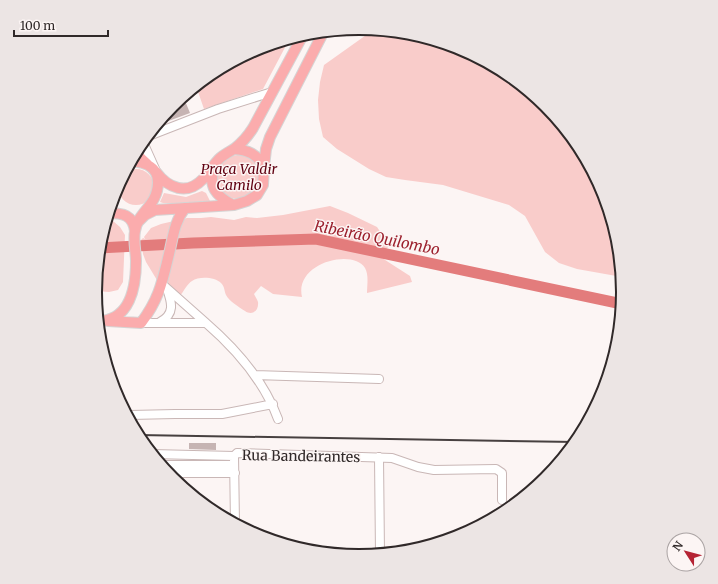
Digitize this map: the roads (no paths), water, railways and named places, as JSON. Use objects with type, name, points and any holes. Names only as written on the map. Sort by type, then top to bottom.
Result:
[{"type":"main road","points":[[135,231],[145,215],[155,210],[234,205],[247,201],[256,195],[263,185],[266,149],[270,137],[321,38]]},
{"type":"main road","points":[[140,157],[167,183],[184,189],[197,184],[203,179],[219,159],[234,149],[246,138],[253,128],[299,42]]},
{"type":"main road","points":[[234,149],[243,150],[255,155],[264,167]]},
{"type":"main road","points":[[135,231],[155,198],[158,188],[158,180],[152,169],[141,162],[137,161]]},
{"type":"main road","points":[[214,165],[212,183],[215,191],[221,198],[234,205]]},
{"type":"main road","points":[[104,321],[141,323],[164,286],[174,230],[178,216],[185,208]]},
{"type":"main road","points":[[104,320],[116,317],[121,312],[132,294],[135,282],[136,252],[134,225],[131,220],[120,213],[115,213]]},
{"type":"street","points":[[158,132],[218,109],[272,92]]},
{"type":"street","points":[[145,149],[152,169]]},
{"type":"street","points":[[159,322],[166,319],[170,313],[171,307],[171,299],[164,286]]},
{"type":"street","points":[[164,286],[221,336],[255,375],[273,404],[278,419]]},
{"type":"street","points":[[141,323],[206,323]]},
{"type":"street","points":[[255,375],[379,379]]},
{"type":"street","points":[[133,415],[222,414],[273,404]]},
{"type":"street","name":"Rua Bandeirantes","points":[[235,517],[234,456],[237,453],[392,458],[418,467],[434,470],[496,469],[502,473],[502,500]]},
{"type":"street","points":[[160,454],[234,456]]},
{"type":"street","points":[[379,457],[380,548]]},
{"type":"street","points":[[170,465],[234,469]]},
{"type":"street","points":[[176,473],[234,469]]},
{"type":"waterway","name":"Ribeirão Quilombo","points":[[106,248],[316,239],[615,303]]},
{"type":"railway","points":[[145,435],[568,442]]},
{"type":"park label","name":"Praça Valdir Camilo","points":[[239,178]]}]
